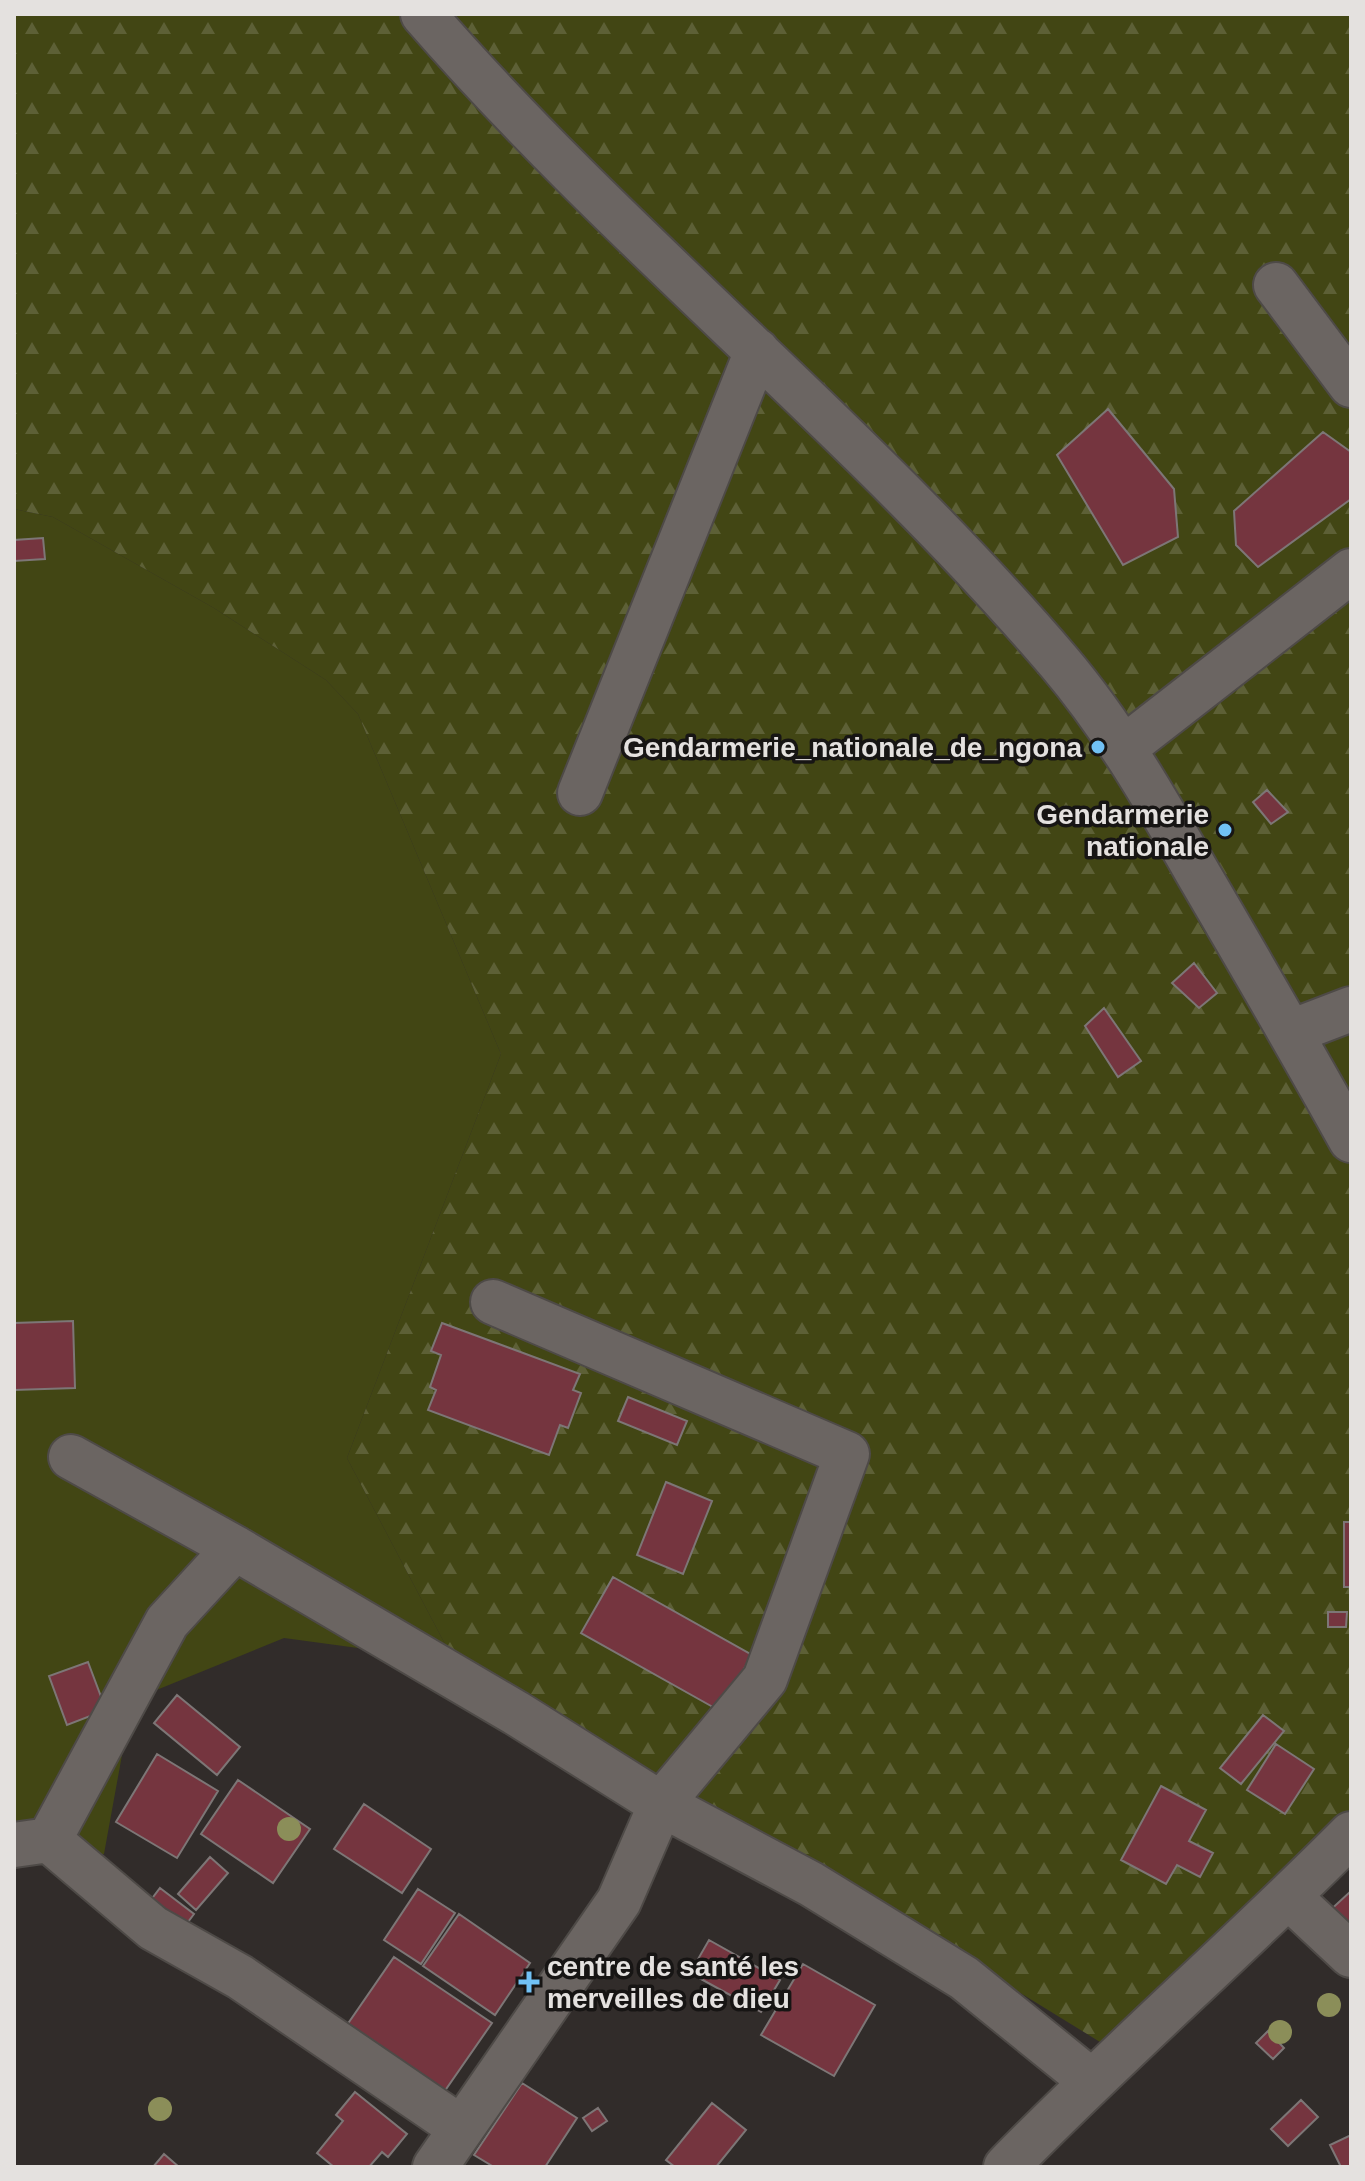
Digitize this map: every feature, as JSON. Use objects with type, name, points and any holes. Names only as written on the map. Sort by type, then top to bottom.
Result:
[{"type":"street","points":[[423,14],[542,143],[757,351],[966,561],[1059,662],[1125,747],[1351,1140]]},
{"type":"street","points":[[1276,285],[1351,385]]},
{"type":"street","points":[[580,793],[757,351]]},
{"type":"street","points":[[1125,747],[1351,571]]},
{"type":"street","points":[[1291,1032],[1351,1009]]},
{"type":"street","points":[[435,2167],[619,1901],[661,1804],[765,1679],[847,1454],[493,1302]]},
{"type":"street","points":[[71,1457],[235,1548],[516,1713],[661,1804],[811,1884],[964,1978],[1090,2080]]},
{"type":"street","points":[[235,1548],[167,1622],[32,1843],[153,1928],[240,1977],[461,2128]]},
{"type":"street","points":[[1006,2167],[1090,2080],[1289,1897],[1351,1834]]},
{"type":"street","points":[[1289,1897],[1351,1955]]},
{"type":"green space","points":[[14,14],[1351,14],[1351,1007],[1302,1040],[1351,1129],[1351,1832],[1113,2050],[823,1871],[454,1661],[347,1458],[501,1054],[358,714],[326,680],[214,608],[53,517],[14,509]]},
{"type":"green space","points":[[14,509],[53,517],[214,608],[326,680],[358,714],[501,1054],[347,1458],[454,1661],[284,1638],[132,1700],[104,1854],[19,1858],[14,1856]]},
{"type":"green space","points":[[1351,1007],[1351,1129],[1302,1040]]},
{"type":"building","points":[[1108,409],[1174,489],[1178,537],[1123,565],[1057,455]]},
{"type":"building","points":[[1323,432],[1351,452],[1351,499],[1258,567],[1236,545],[1234,511]]},
{"type":"building","points":[[43,538],[45,559],[14,561],[14,540]]},
{"type":"building","points":[[1267,790],[1288,812],[1271,824],[1253,802]]},
{"type":"building","points":[[1194,963],[1217,993],[1199,1008],[1172,983]]},
{"type":"building","points":[[1104,1008],[1141,1061],[1118,1077],[1085,1026]]},
{"type":"building","points":[[73,1321],[75,1388],[14,1390],[14,1323]]},
{"type":"building","points":[[442,1323],[580,1374],[573,1390],[581,1393],[568,1428],[560,1425],[549,1455],[428,1410],[436,1390],[430,1387],[441,1355],[431,1351]]},
{"type":"building","points":[[628,1397],[687,1421],[677,1445],[618,1421]]},
{"type":"building","points":[[666,1482],[712,1501],[683,1574],[637,1555]]},
{"type":"building","points":[[1344,1522],[1351,1522],[1351,1587],[1344,1587]]},
{"type":"building","points":[[613,1577],[752,1655],[720,1711],[581,1633]]},
{"type":"building","points":[[1328,1612],[1347,1612],[1346,1627],[1328,1627]]},
{"type":"building","points":[[88,1662],[106,1710],[67,1725],[49,1676]]},
{"type":"building","points":[[177,1695],[240,1747],[217,1775],[154,1723]]},
{"type":"building","points":[[1263,1715],[1284,1731],[1241,1784],[1220,1768]]},
{"type":"building","points":[[1276,1744],[1314,1769],[1285,1814],[1247,1790]]},
{"type":"building","points":[[157,1754],[218,1791],[177,1858],[116,1822]]},
{"type":"building","points":[[238,1780],[310,1829],[273,1883],[201,1834]]},
{"type":"building","points":[[1161,1786],[1206,1810],[1189,1841],[1213,1853],[1200,1877],[1177,1865],[1166,1884],[1121,1860]]},
{"type":"building","points":[[364,1804],[431,1849],[402,1893],[334,1849]]},
{"type":"building","points":[[210,1857],[228,1873],[196,1910],[178,1894]]},
{"type":"building","points":[[160,1888],[194,1914],[179,1934],[144,1909]]},
{"type":"building","points":[[418,1889],[455,1913],[421,1964],[384,1940]]},
{"type":"building","points":[[1351,1891],[1351,1927],[1326,1914]]},
{"type":"building","points":[[459,1914],[530,1963],[495,2015],[423,1966]]},
{"type":"building","points":[[709,1940],[780,1980],[761,2012],[690,1973]]},
{"type":"building","points":[[394,1957],[492,2023],[444,2092],[347,2025]]},
{"type":"building","points":[[803,1964],[875,2005],[834,2076],[761,2035]]},
{"type":"building","points":[[1268,2031],[1284,2048],[1273,2059],[1256,2043]]},
{"type":"building","points":[[522,2083],[577,2118],[545,2167],[494,2167],[474,2155]]},
{"type":"building","points":[[355,2092],[407,2134],[388,2157],[382,2152],[369,2167],[334,2167],[317,2153],[343,2121],[336,2115]]},
{"type":"building","points":[[1301,2100],[1318,2117],[1288,2146],[1271,2129]]},
{"type":"building","points":[[712,2103],[746,2130],[716,2167],[675,2167],[666,2160]]},
{"type":"building","points":[[598,2108],[607,2121],[592,2131],[583,2118]]},
{"type":"building","points":[[1351,2135],[1351,2167],[1341,2167],[1330,2145]]},
{"type":"building","points":[[164,2154],[179,2167],[153,2167]]},
{"type":"place","name":"Gendarmerie_nationale_de_ngona","points":[[1098,747]]},
{"type":"place","name":"Gendarmerie nationale","points":[[1225,830]]},
{"type":"place","name":"centre de santé les merveilles de dieu","points":[[529,1982]]}]
